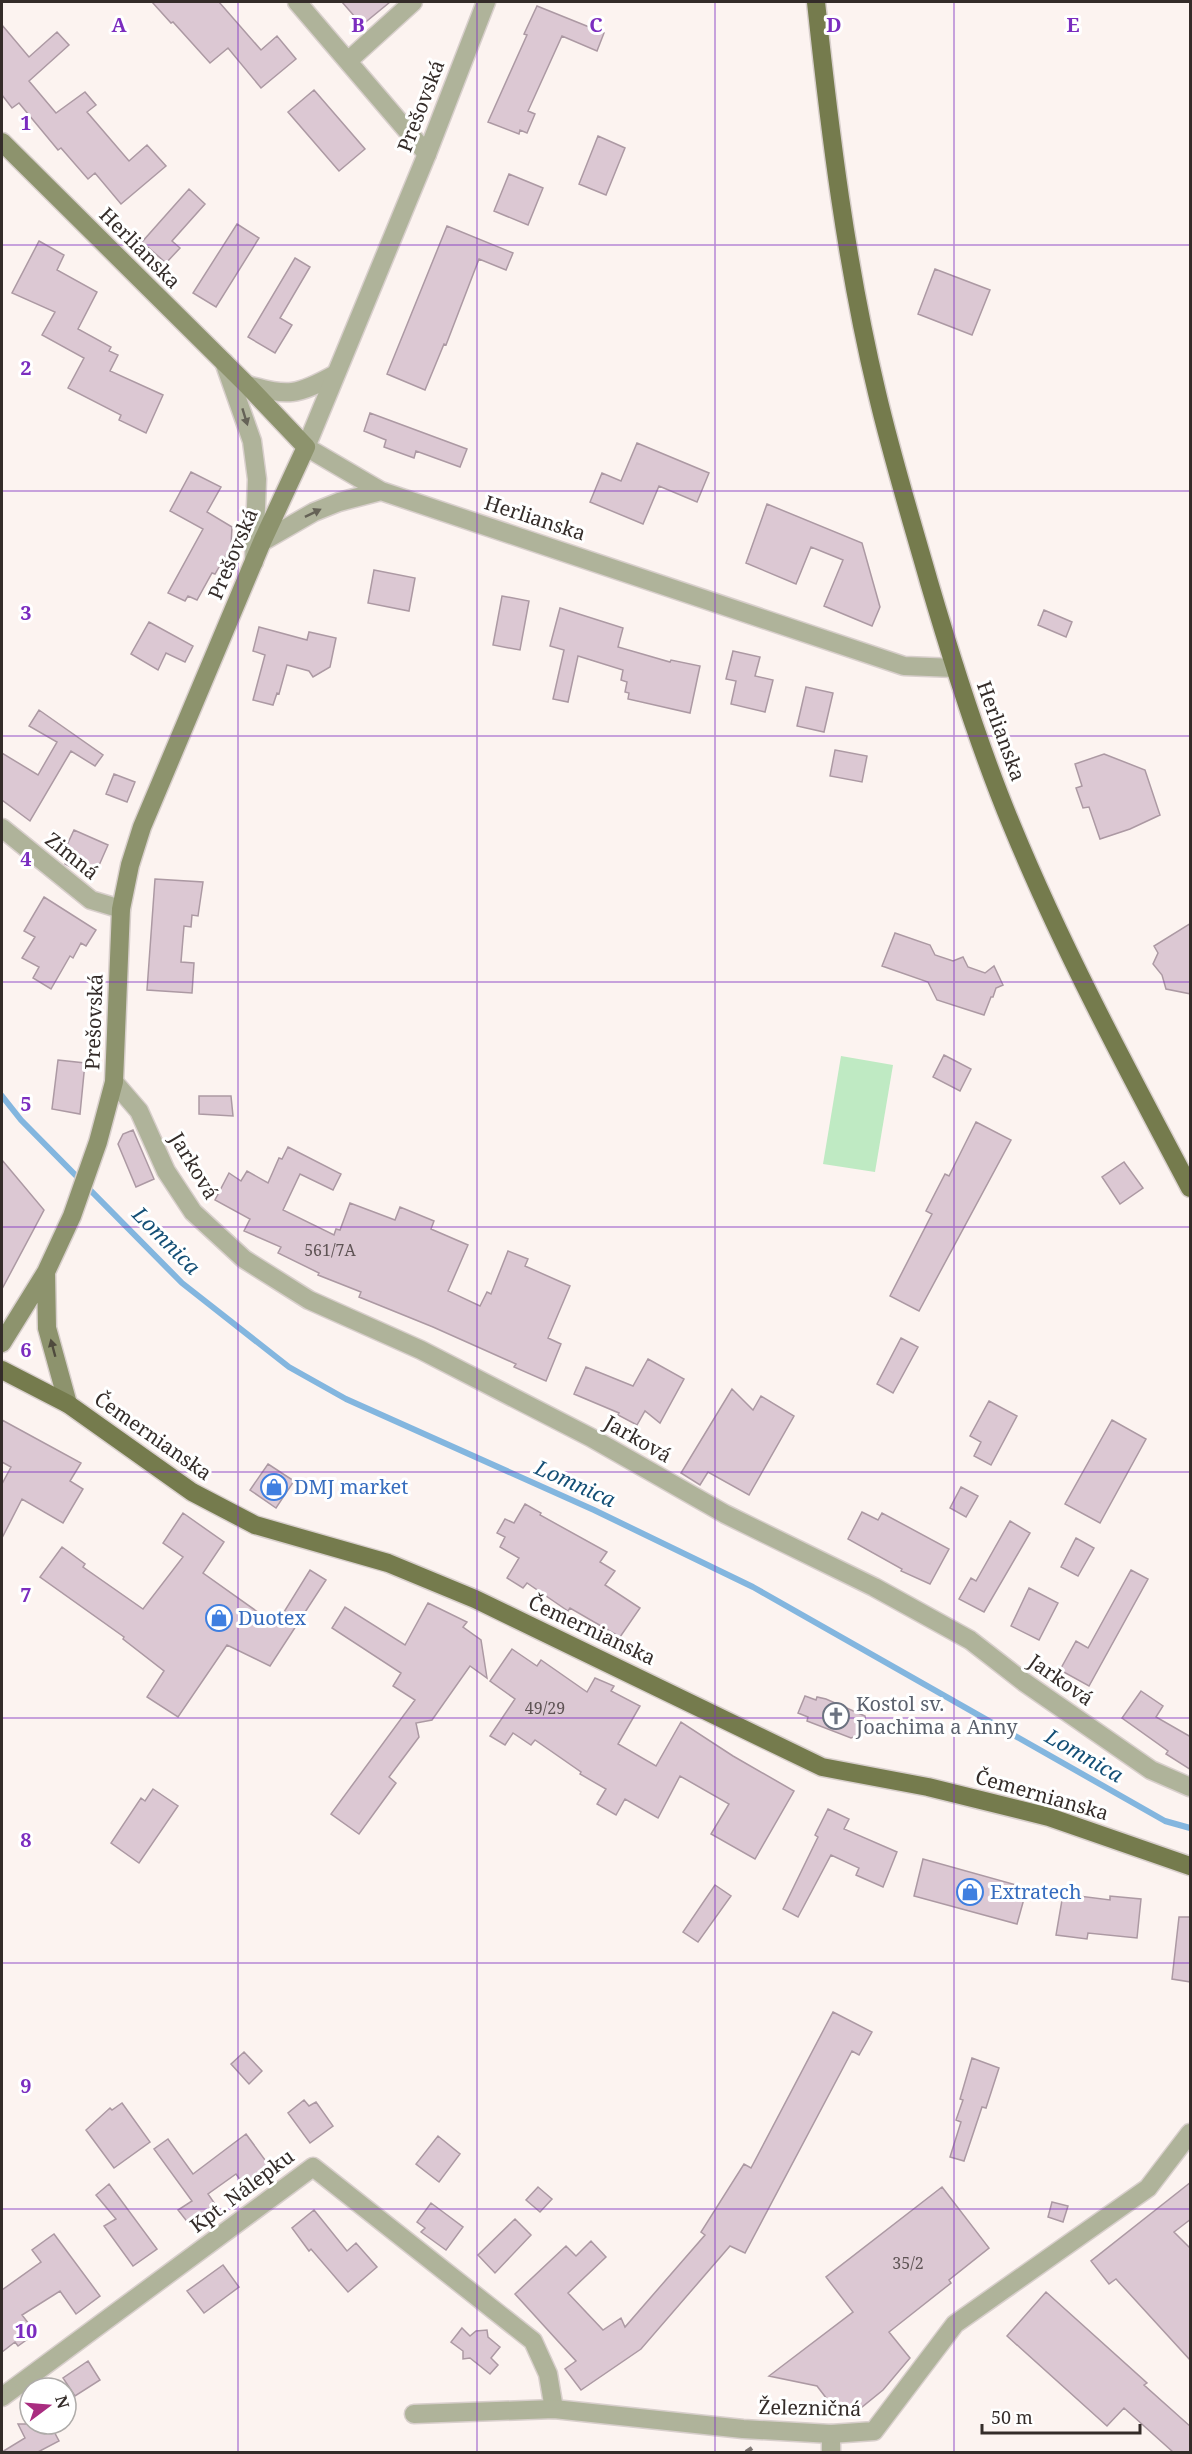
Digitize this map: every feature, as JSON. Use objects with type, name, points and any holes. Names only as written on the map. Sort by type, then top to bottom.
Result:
[{"type":"main road","points":[[816,2],[830,131],[843,220],[872,372],[899,479],[955,668]]},
{"type":"main road","name":"Herlianska","points":[[2,142],[247,385],[306,447]]},
{"type":"main road","name":"Prešovská","points":[[2,1343],[46,1272],[72,1216],[98,1142],[114,1082],[121,909],[130,865],[142,827],[262,542],[306,447]]},
{"type":"main road","name":"Herlianska","points":[[955,668],[1011,823],[1063,943],[1191,1188]]},
{"type":"main road","points":[[46,1272],[47,1328],[68,1404]]},
{"type":"main road","name":"Čemernianska","points":[[2,1370],[68,1404],[192,1492],[255,1526],[388,1563],[475,1599],[822,1767],[928,1787],[1049,1817],[1191,1866]]},
{"type":"street","points":[[297,2],[427,154]]},
{"type":"street","points":[[348,61],[414,2]]},
{"type":"street","name":"Prešovská","points":[[306,447],[427,154],[486,2]]},
{"type":"street","points":[[224,362],[252,441],[257,479],[254,562]]},
{"type":"street","points":[[247,385],[290,394],[314,386],[334,375]]},
{"type":"street","name":"Herlianska","points":[[306,447],[381,491],[904,666],[955,668]]},
{"type":"street","points":[[262,542],[314,512],[339,502],[381,491]]},
{"type":"street","name":"Zimná","points":[[2,828],[91,900],[121,909]]},
{"type":"street","name":"Jarková","points":[[114,1082],[139,1111],[166,1171],[193,1212],[244,1259],[309,1300],[442,1361],[590,1437],[725,1514],[874,1587],[970,1640],[1024,1682],[1151,1770],[1191,1786]]},
{"type":"street","name":"Železničná","points":[[414,2414],[554,2409],[743,2429],[831,2434],[874,2431],[955,2324],[1149,2188],[1191,2133]]},
{"type":"street","name":"Kpt. Nálepku","points":[[2,2397],[313,2167],[533,2341],[548,2374],[554,2409]]},
{"type":"street","points":[[831,2434],[831,2452]]},
{"type":"green space","points":[[841,1056],[893,1065],[875,1172],[823,1164]]},
{"type":"building","points":[[152,2],[219,2],[261,50],[277,36],[296,59],[261,88],[228,48],[210,63]]},
{"type":"building","points":[[342,2],[390,2],[362,25]]},
{"type":"building","points":[[537,6],[604,33],[597,51],[562,36],[528,111],[535,114],[527,133],[520,130],[519,134],[488,122],[527,35],[524,34]]},
{"type":"building","points":[[2,25],[29,57],[57,32],[69,45],[29,81],[56,113],[85,92],[96,105],[87,112],[129,161],[147,145],[166,166],[121,204],[95,173],[88,179],[61,148],[58,150],[19,103],[12,108],[2,95]]},
{"type":"building","points":[[314,90],[365,149],[339,171],[288,112]]},
{"type":"building","points":[[598,136],[625,148],[606,195],[579,184]]},
{"type":"building","points":[[509,174],[543,188],[528,225],[494,211]]},
{"type":"building","points":[[189,189],[205,204],[172,241],[180,248],[166,263],[142,242]]},
{"type":"building","points":[[237,224],[259,238],[216,307],[193,293]]},
{"type":"building","points":[[447,226],[513,253],[506,270],[479,259],[446,345],[444,344],[425,390],[387,374]]},
{"type":"building","points":[[39,241],[64,255],[57,270],[97,292],[78,329],[111,347],[109,351],[118,355],[110,371],[163,395],[146,433],[119,420],[121,415],[68,388],[84,358],[42,335],[55,312],[12,293]]},
{"type":"building","points":[[295,258],[310,267],[280,318],[292,325],[275,353],[248,337]]},
{"type":"building","points":[[935,269],[990,290],[972,335],[918,314]]},
{"type":"building","points":[[370,413],[467,449],[460,467],[416,451],[414,458],[384,447],[386,440],[364,431]]},
{"type":"building","points":[[637,443],[709,473],[697,502],[659,486],[643,524],[590,502],[602,473],[621,481]]},
{"type":"building","points":[[191,472],[221,487],[207,512],[232,527],[231,546],[215,574],[212,573],[197,600],[188,596],[185,601],[168,593],[203,529],[170,511]]},
{"type":"building","points":[[767,504],[862,543],[880,607],[872,626],[824,606],[843,560],[811,547],[796,584],[746,563]]},
{"type":"building","points":[[374,570],[415,578],[409,611],[368,603]]},
{"type":"building","points":[[502,596],[529,601],[520,650],[493,645]]},
{"type":"building","points":[[560,608],[623,628],[618,647],[670,662],[671,660],[700,666],[690,713],[628,699],[629,693],[625,692],[627,682],[621,680],[623,670],[578,656],[568,702],[553,699],[564,650],[550,646]]},
{"type":"building","points":[[1044,610],[1072,622],[1066,637],[1038,625]]},
{"type":"building","points":[[149,622],[193,646],[185,662],[166,653],[158,670],[131,654]]},
{"type":"building","points":[[259,627],[307,640],[309,632],[336,638],[330,667],[313,677],[309,671],[287,665],[279,694],[277,693],[273,705],[253,700],[265,655],[253,651]]},
{"type":"building","points":[[733,651],[760,657],[755,676],[773,680],[765,712],[731,704],[736,681],[726,679]]},
{"type":"building","points":[[806,687],[833,693],[824,732],[797,726]]},
{"type":"building","points":[[39,710],[103,755],[95,766],[71,751],[30,821],[2,800],[2,753],[38,775],[57,742],[29,726]]},
{"type":"building","points":[[835,750],[867,756],[862,782],[830,776]]},
{"type":"building","points":[[1104,754],[1145,770],[1160,815],[1130,829],[1100,839],[1089,807],[1083,808],[1076,788],[1082,786],[1075,764]]},
{"type":"building","points":[[114,774],[135,782],[127,802],[106,794]]},
{"type":"building","points":[[74,830],[108,845],[93,879],[65,864],[71,849],[66,847]]},
{"type":"building","points":[[155,879],[203,882],[198,916],[192,915],[191,927],[184,926],[181,962],[194,963],[192,993],[147,990]]},
{"type":"building","points":[[44,897],[96,930],[86,946],[81,943],[73,958],[70,956],[51,989],[33,978],[39,967],[22,958],[35,937],[24,931]]},
{"type":"building","points":[[1191,923],[1191,994],[1166,989],[1162,975],[1153,964],[1158,953],[1154,946]]},
{"type":"building","points":[[895,933],[930,945],[935,955],[953,961],[963,957],[968,967],[985,973],[994,966],[1003,985],[996,988],[984,1015],[937,1000],[928,982],[882,966]]},
{"type":"building","points":[[944,1055],[971,1069],[960,1091],[933,1077]]},
{"type":"building","points":[[58,1060],[85,1063],[80,1114],[52,1109]]},
{"type":"building","points":[[199,1096],[231,1096],[233,1116],[199,1114]]},
{"type":"building","points":[[976,1122],[1011,1140],[919,1311],[890,1296],[932,1214],[926,1211],[945,1174],[949,1176]]},
{"type":"building","points":[[133,1130],[154,1179],[136,1187],[118,1144],[123,1134]]},
{"type":"building","points":[[288,1147],[341,1174],[333,1190],[300,1174],[283,1210],[334,1235],[336,1229],[340,1230],[350,1203],[395,1220],[400,1207],[434,1221],[431,1229],[468,1245],[448,1291],[480,1306],[487,1292],[491,1294],[508,1251],[528,1259],[525,1266],[570,1286],[548,1338],[561,1344],[546,1381],[514,1367],[516,1364],[359,1297],[361,1292],[318,1275],[319,1273],[278,1253],[281,1247],[244,1231],[250,1219],[215,1200],[229,1173],[241,1181],[247,1171],[268,1183],[279,1158],[282,1159]]},
{"type":"building","points":[[2,1160],[44,1210],[2,1289]]},
{"type":"building","points":[[1124,1162],[1143,1188],[1120,1204],[1102,1177]]},
{"type":"building","points":[[901,1338],[918,1347],[893,1393],[877,1384]]},
{"type":"building","points":[[648,1359],[684,1379],[660,1423],[645,1411],[637,1425],[618,1415],[619,1413],[574,1394],[586,1367],[633,1386]]},
{"type":"building","points":[[732,1389],[753,1410],[761,1396],[794,1416],[749,1495],[708,1472],[700,1485],[681,1473]]},
{"type":"building","points":[[989,1401],[1017,1416],[991,1465],[974,1456],[981,1442],[970,1436]]},
{"type":"building","points":[[2,1420],[81,1463],[70,1481],[83,1489],[63,1523],[22,1499],[2,1538],[2,1484],[11,1467],[2,1462]]},
{"type":"building","points":[[1112,1420],[1146,1439],[1100,1523],[1065,1504]]},
{"type":"building","name":"DMJ market","points":[[268,1464],[294,1481],[276,1508],[250,1490]]},
{"type":"building","points":[[961,1487],[978,1496],[966,1517],[950,1508]]},
{"type":"building","points":[[525,1504],[541,1513],[540,1515],[607,1552],[600,1562],[615,1571],[605,1585],[640,1608],[620,1637],[570,1608],[568,1611],[527,1583],[523,1588],[507,1578],[519,1558],[500,1547],[505,1537],[497,1533],[505,1519],[514,1523]]},
{"type":"building","points":[[862,1512],[878,1520],[882,1513],[949,1549],[930,1584],[901,1571],[902,1569],[848,1539]]},
{"type":"building","points":[[183,1513],[224,1542],[203,1573],[276,1625],[310,1570],[326,1580],[270,1666],[227,1645],[178,1717],[147,1697],[164,1671],[123,1639],[124,1637],[40,1577],[62,1547],[85,1564],[83,1567],[143,1609],[183,1557],[163,1543]]},
{"type":"building","points":[[1010,1521],[1030,1533],[984,1612],[959,1599],[971,1578],[976,1581]]},
{"type":"building","points":[[1076,1538],[1094,1548],[1078,1576],[1061,1567]]},
{"type":"building","points":[[1131,1570],[1148,1579],[1089,1686],[1060,1670],[1076,1641],[1088,1648]]},
{"type":"building","points":[[1029,1588],[1058,1603],[1039,1640],[1011,1626]]},
{"type":"building","points":[[428,1603],[467,1622],[463,1627],[481,1640],[487,1678],[470,1666],[432,1720],[416,1723],[419,1737],[389,1777],[396,1783],[359,1834],[331,1814],[415,1700],[393,1686],[401,1673],[332,1628],[345,1607],[405,1645]]},
{"type":"building","points":[[512,1649],[537,1666],[541,1660],[587,1692],[595,1678],[614,1686],[611,1691],[640,1706],[618,1744],[656,1766],[681,1722],[733,1756],[794,1791],[755,1859],[711,1834],[729,1804],[680,1776],[658,1818],[625,1799],[616,1815],[597,1804],[606,1789],[580,1774],[581,1772],[535,1740],[531,1745],[513,1733],[505,1745],[490,1736],[515,1699],[490,1681]]},
{"type":"building","points":[[1141,1691],[1163,1706],[1156,1717],[1191,1737],[1191,1770],[1166,1754],[1168,1751],[1122,1718]]},
{"type":"building","name":"Kostol sv. Joachima a Anny","points":[[805,1696],[816,1700],[817,1697],[826,1699],[865,1716],[867,1733],[851,1738],[807,1721],[808,1717],[798,1713]]},
{"type":"building","points":[[153,1789],[178,1806],[139,1863],[111,1843],[141,1798],[145,1801]]},
{"type":"building","points":[[828,1809],[849,1819],[844,1829],[897,1852],[883,1887],[856,1875],[859,1868],[831,1855],[798,1917],[783,1909],[818,1837],[815,1835]]},
{"type":"building","name":"Extratech","points":[[923,1859],[1027,1888],[1017,1924],[914,1896]]},
{"type":"building","points":[[715,1885],[731,1896],[698,1942],[683,1932]]},
{"type":"building","points":[[1063,1894],[1110,1900],[1110,1896],[1141,1899],[1137,1938],[1088,1933],[1087,1939],[1056,1935]]},
{"type":"building","points":[[1179,1917],[1191,1917],[1191,1982],[1172,1979]]},
{"type":"building","points":[[833,2012],[872,2032],[859,2055],[852,2051],[745,2253],[730,2246],[641,2349],[581,2390],[565,2369],[576,2361],[515,2294],[566,2246],[576,2256],[591,2241],[606,2257],[568,2293],[603,2330],[621,2318],[625,2327],[705,2235],[701,2232],[744,2164],[751,2168]]},
{"type":"building","points":[[244,2052],[262,2071],[249,2084],[231,2064]]},
{"type":"building","points":[[972,2058],[999,2068],[986,2108],[982,2107],[964,2161],[950,2157],[961,2122],[956,2120]]},
{"type":"building","points":[[304,2100],[309,2106],[316,2102],[333,2126],[310,2143],[288,2113]]},
{"type":"building","points":[[122,2103],[150,2142],[114,2168],[86,2130],[110,2108],[112,2110]]},
{"type":"building","points":[[246,2134],[268,2164],[243,2184],[236,2174],[208,2194],[215,2204],[189,2224],[178,2210],[192,2201],[154,2149],[168,2139],[193,2174]]},
{"type":"building","points":[[438,2136],[460,2154],[439,2182],[416,2164]]},
{"type":"building","points":[[1191,2182],[1191,2219],[1174,2232],[1191,2249],[1191,2361],[1116,2279],[1109,2284],[1091,2261]]},
{"type":"building","points":[[109,2184],[157,2249],[133,2266],[104,2226],[116,2219],[96,2195]]},
{"type":"building","points":[[538,2187],[552,2199],[540,2212],[526,2200]]},
{"type":"building","points":[[942,2187],[989,2248],[949,2280],[951,2283],[889,2332],[910,2358],[883,2390],[862,2407],[840,2416],[817,2386],[769,2376],[853,2312],[826,2277]]},
{"type":"building","points":[[1052,2202],[1068,2206],[1063,2222],[1048,2217]]},
{"type":"building","points":[[431,2203],[463,2227],[446,2250],[421,2232],[425,2228],[417,2222]]},
{"type":"building","points":[[314,2210],[347,2251],[356,2243],[377,2267],[348,2292],[311,2249],[309,2251],[292,2228]]},
{"type":"building","points":[[515,2219],[531,2235],[495,2273],[478,2255]]},
{"type":"building","points":[[54,2234],[100,2296],[76,2314],[60,2291],[22,2315],[36,2333],[18,2346],[15,2342],[2,2352],[2,2290],[41,2262],[32,2250]]},
{"type":"building","points":[[223,2265],[239,2287],[204,2313],[187,2291]]},
{"type":"building","points":[[1046,2292],[1147,2383],[1144,2385],[1191,2427],[1191,2452],[1173,2452],[1124,2408],[1107,2426],[1007,2336]]},
{"type":"building","points":[[462,2328],[470,2336],[476,2331],[487,2330],[488,2337],[500,2347],[491,2358],[498,2365],[490,2374],[470,2358],[463,2359],[463,2351],[451,2342]]},
{"type":"building","points":[[88,2361],[100,2380],[78,2394],[78,2376],[66,2376]]},
{"type":"building","points":[[24,2436],[56,2436],[59,2441],[38,2452],[2,2452],[25,2438]]},
{"type":"waterway","name":"Lomnica","points":[[2,1096],[21,1120],[182,1283],[289,1367],[346,1399],[594,1510],[753,1587],[1165,1821],[1190,1828]]},
{"type":"railway","points":[[746,2452],[752,2448]]},
{"type":"place","name":"DMJ market","points":[[274,1487]]},
{"type":"place","name":"Duotex","points":[[219,1618]]},
{"type":"place","name":"Kostol sv. Joachima a Anny","points":[[836,1716]]},
{"type":"place","name":"Extratech","points":[[970,1892]]}]
